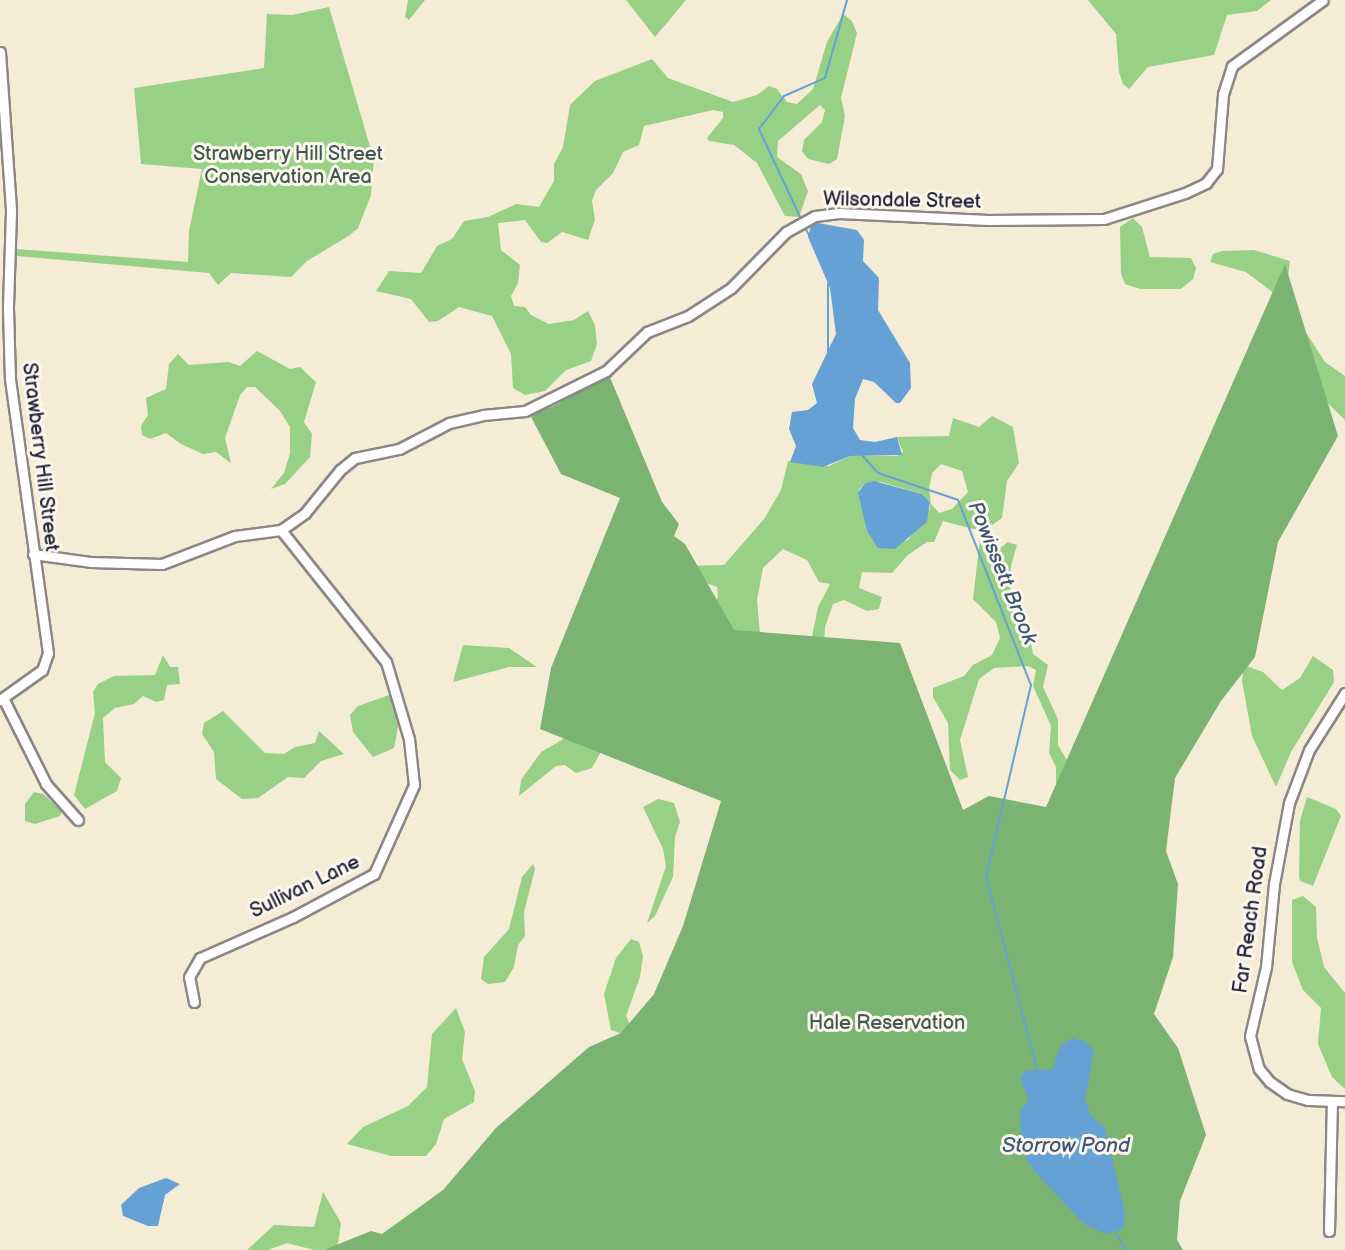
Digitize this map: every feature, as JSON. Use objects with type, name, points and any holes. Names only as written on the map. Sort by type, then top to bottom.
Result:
[{"type":"street","name":"Wilsondale Street","points":[[33,554],[91,562],[159,564],[235,536],[280,530],[305,513],[340,470],[355,458],[399,449],[449,423],[483,414],[525,411],[600,374],[647,332],[694,313],[731,288],[804,221],[838,213],[988,220],[1104,219],[1185,193],[1206,183],[1216,169],[1223,94],[1232,66],[1323,0]]},
{"type":"street","name":"Strawberry Hill Street","points":[[0,51],[11,212],[10,372],[47,661],[42,670],[2,699]]},
{"type":"street","name":"Sullivan Lane","points":[[194,1002],[189,977],[200,958],[293,917],[374,874],[414,785],[409,739],[386,662],[280,530]]},
{"type":"street","name":"Far Reach Road","points":[[1345,693],[1309,750],[1289,803],[1274,884],[1266,967],[1250,1036],[1259,1069],[1270,1082],[1287,1094],[1332,1103],[1345,1101]]},
{"type":"street","points":[[2,699],[45,784],[78,820]]},
{"type":"street","points":[[1329,1231],[1332,1103]]},
{"type":"green space","points":[[408,0],[425,0],[409,20],[405,17]]},
{"type":"green space","points":[[626,0],[686,0],[655,37]]},
{"type":"green space","points":[[1088,0],[1271,0],[1257,11],[1227,15],[1214,55],[1148,67],[1129,89],[1123,84],[1119,72],[1116,34]]},
{"type":"green space","name":"Strawberry Hill Street Conservation Area","points":[[329,7],[374,160],[371,195],[358,228],[350,235],[307,261],[291,277],[231,273],[218,285],[209,273],[17,256],[17,249],[188,262],[189,231],[202,169],[141,164],[134,88],[264,68],[267,14],[292,15]]},
{"type":"green space","points":[[843,14],[852,21],[857,33],[841,98],[845,116],[837,159],[829,164],[808,159],[802,151],[804,140],[822,122],[825,110],[820,105],[778,141],[777,157],[801,174],[808,191],[799,217],[785,216],[757,163],[734,145],[709,141],[707,138],[723,118],[723,112],[713,110],[644,126],[639,145],[623,152],[613,173],[596,190],[592,201],[595,220],[588,240],[562,232],[547,243],[541,242],[525,220],[498,223],[501,250],[520,265],[518,283],[511,296],[514,306],[525,307],[531,315],[549,324],[574,320],[588,311],[595,325],[597,344],[591,361],[566,370],[545,391],[525,395],[513,388],[511,354],[492,316],[459,307],[438,321],[429,322],[411,299],[376,291],[389,271],[421,273],[437,246],[452,239],[464,221],[488,217],[516,204],[539,207],[554,181],[554,164],[563,147],[570,105],[595,81],[652,59],[668,78],[733,102],[757,95],[769,86],[777,89],[787,102],[797,104],[813,89],[827,42]]},
{"type":"green space","points":[[1133,218],[1142,227],[1150,257],[1191,258],[1196,268],[1193,279],[1181,289],[1140,289],[1125,284],[1121,274],[1120,227]]},
{"type":"green space","points":[[1254,250],[1290,261],[1287,284],[1275,294],[1246,272],[1210,262],[1213,254],[1222,251]]},
{"type":"green space","name":"Hale Reservation","points":[[1285,264],[1338,436],[1278,542],[1255,657],[1221,701],[1175,778],[1166,851],[1178,884],[1173,957],[1154,1014],[1178,1048],[1206,1135],[1180,1201],[1177,1240],[1183,1250],[324,1250],[371,1231],[382,1234],[443,1190],[496,1128],[589,1047],[621,1033],[654,994],[683,926],[721,801],[540,729],[551,668],[620,498],[561,474],[529,413],[552,407],[609,375],[662,502],[679,524],[674,536],[685,544],[734,630],[900,643],[963,810],[989,796],[1046,807]]},
{"type":"green space","points":[[1307,334],[1325,362],[1345,376],[1345,420],[1314,390],[1304,338]]},
{"type":"green space","points":[[257,351],[290,369],[300,367],[316,382],[304,422],[312,434],[310,457],[285,484],[271,489],[284,473],[290,453],[290,427],[280,411],[255,387],[247,387],[240,395],[225,438],[231,463],[216,452],[203,454],[181,444],[166,433],[150,439],[142,435],[141,426],[148,415],[146,398],[166,389],[169,364],[178,354],[189,365],[229,362],[240,366]]},
{"type":"green space","points":[[992,416],[1013,427],[1019,463],[1007,481],[1002,518],[988,528],[995,552],[1008,542],[1017,545],[1011,566],[1010,606],[1029,632],[1033,654],[1048,665],[1043,687],[1058,719],[1058,745],[1068,762],[1056,789],[1056,767],[1049,753],[1051,726],[1033,686],[1036,670],[1028,666],[994,668],[979,679],[960,740],[968,777],[960,780],[950,770],[948,723],[933,697],[933,688],[964,676],[973,665],[992,655],[1000,638],[996,622],[973,599],[981,531],[943,521],[934,542],[927,542],[908,555],[892,573],[862,572],[859,588],[882,597],[879,609],[867,611],[844,600],[833,604],[825,627],[823,664],[810,646],[818,607],[830,584],[819,582],[807,560],[783,549],[763,568],[757,600],[760,634],[734,632],[713,608],[718,596],[717,587],[695,579],[592,768],[576,773],[565,765],[556,766],[519,796],[521,780],[541,752],[565,738],[676,566],[724,565],[764,519],[781,490],[788,461],[829,466],[850,456],[897,456],[903,452],[897,437],[949,436],[953,418],[979,427]],"holes":[[[941,464],[962,471],[968,492],[952,509],[939,513],[931,504],[929,489],[932,473]],[[881,482],[922,494],[930,502],[930,509],[908,540],[899,543],[867,531],[859,490],[865,483]]]},
{"type":"green space","points":[[463,645],[509,648],[537,667],[509,667],[453,682]]},
{"type":"green space","points":[[163,655],[170,667],[178,667],[180,684],[167,685],[164,700],[156,702],[143,696],[134,704],[115,708],[103,718],[105,762],[121,778],[117,791],[85,809],[74,795],[95,713],[93,692],[98,684],[114,676],[155,675]]},
{"type":"green space","points":[[1313,656],[1333,670],[1334,682],[1291,752],[1276,787],[1252,736],[1242,681],[1244,665],[1263,672],[1282,690],[1300,678]]},
{"type":"green space","points":[[389,695],[399,721],[394,748],[373,757],[353,732],[350,715],[358,706]]},
{"type":"green space","points":[[223,711],[265,753],[284,754],[295,747],[315,743],[319,731],[344,754],[321,761],[304,778],[288,777],[258,798],[242,799],[216,779],[214,752],[202,734],[204,723]]},
{"type":"green space","points":[[34,792],[43,794],[62,811],[60,816],[35,824],[25,821],[25,804]]},
{"type":"green space","points":[[1307,797],[1336,809],[1341,816],[1313,886],[1300,881],[1299,876],[1300,821]]},
{"type":"green space","points":[[658,799],[674,803],[680,822],[675,837],[673,877],[655,916],[647,923],[666,866],[663,849],[643,807]]},
{"type":"green space","points":[[533,864],[535,869],[524,912],[525,936],[518,945],[514,967],[505,982],[488,984],[481,979],[484,957],[509,929],[522,877]]},
{"type":"green space","points":[[1303,896],[1316,907],[1317,938],[1324,967],[1345,993],[1345,1089],[1332,1077],[1318,1044],[1321,1008],[1303,990],[1292,962],[1292,900]]},
{"type":"green space","points":[[631,939],[639,942],[643,956],[640,977],[626,1016],[630,1025],[623,1034],[611,1030],[604,994],[616,958]]},
{"type":"green space","points":[[456,1008],[465,1032],[462,1059],[475,1091],[474,1102],[444,1119],[436,1144],[426,1156],[391,1156],[347,1144],[363,1127],[408,1106],[427,1087],[432,1034]]},
{"type":"green space","points":[[323,1192],[341,1223],[337,1250],[314,1250],[287,1243],[268,1250],[247,1250],[274,1225],[314,1227]]},
{"type":"water","points":[[812,222],[857,230],[864,240],[863,261],[879,278],[878,310],[910,363],[911,388],[900,403],[896,403],[874,382],[863,379],[855,399],[853,428],[860,440],[875,442],[897,437],[902,455],[850,456],[823,467],[790,462],[796,446],[789,429],[792,412],[808,410],[817,403],[812,384],[836,334],[830,288],[808,237]]},
{"type":"water","points":[[874,481],[922,494],[930,502],[927,522],[895,549],[878,548],[867,531],[858,493],[865,483]]},
{"type":"water","name":"Storrow Pond","points":[[1072,1038],[1086,1042],[1094,1051],[1085,1099],[1090,1115],[1105,1128],[1125,1213],[1123,1229],[1105,1234],[1083,1223],[1039,1176],[1028,1162],[1021,1138],[1020,1110],[1028,1101],[1020,1076],[1027,1070],[1052,1070],[1061,1045]]},
{"type":"water","points":[[166,1178],[180,1184],[165,1195],[158,1226],[148,1226],[123,1216],[121,1205],[139,1188]]},
{"type":"waterway","name":"Powissett Brook","points":[[802,221],[759,129],[784,96],[825,78],[847,0]]},
{"type":"waterway","name":"Powissett Brook","points":[[804,226],[810,237]]},
{"type":"waterway","name":"Powissett Brook","points":[[828,283],[828,355]]},
{"type":"waterway","name":"Powissett Brook","points":[[861,454],[878,473],[958,500],[1031,685],[986,877],[1038,1072]]},
{"type":"waterway","name":"Powissett Brook","points":[[1113,1230],[1127,1250]]}]
